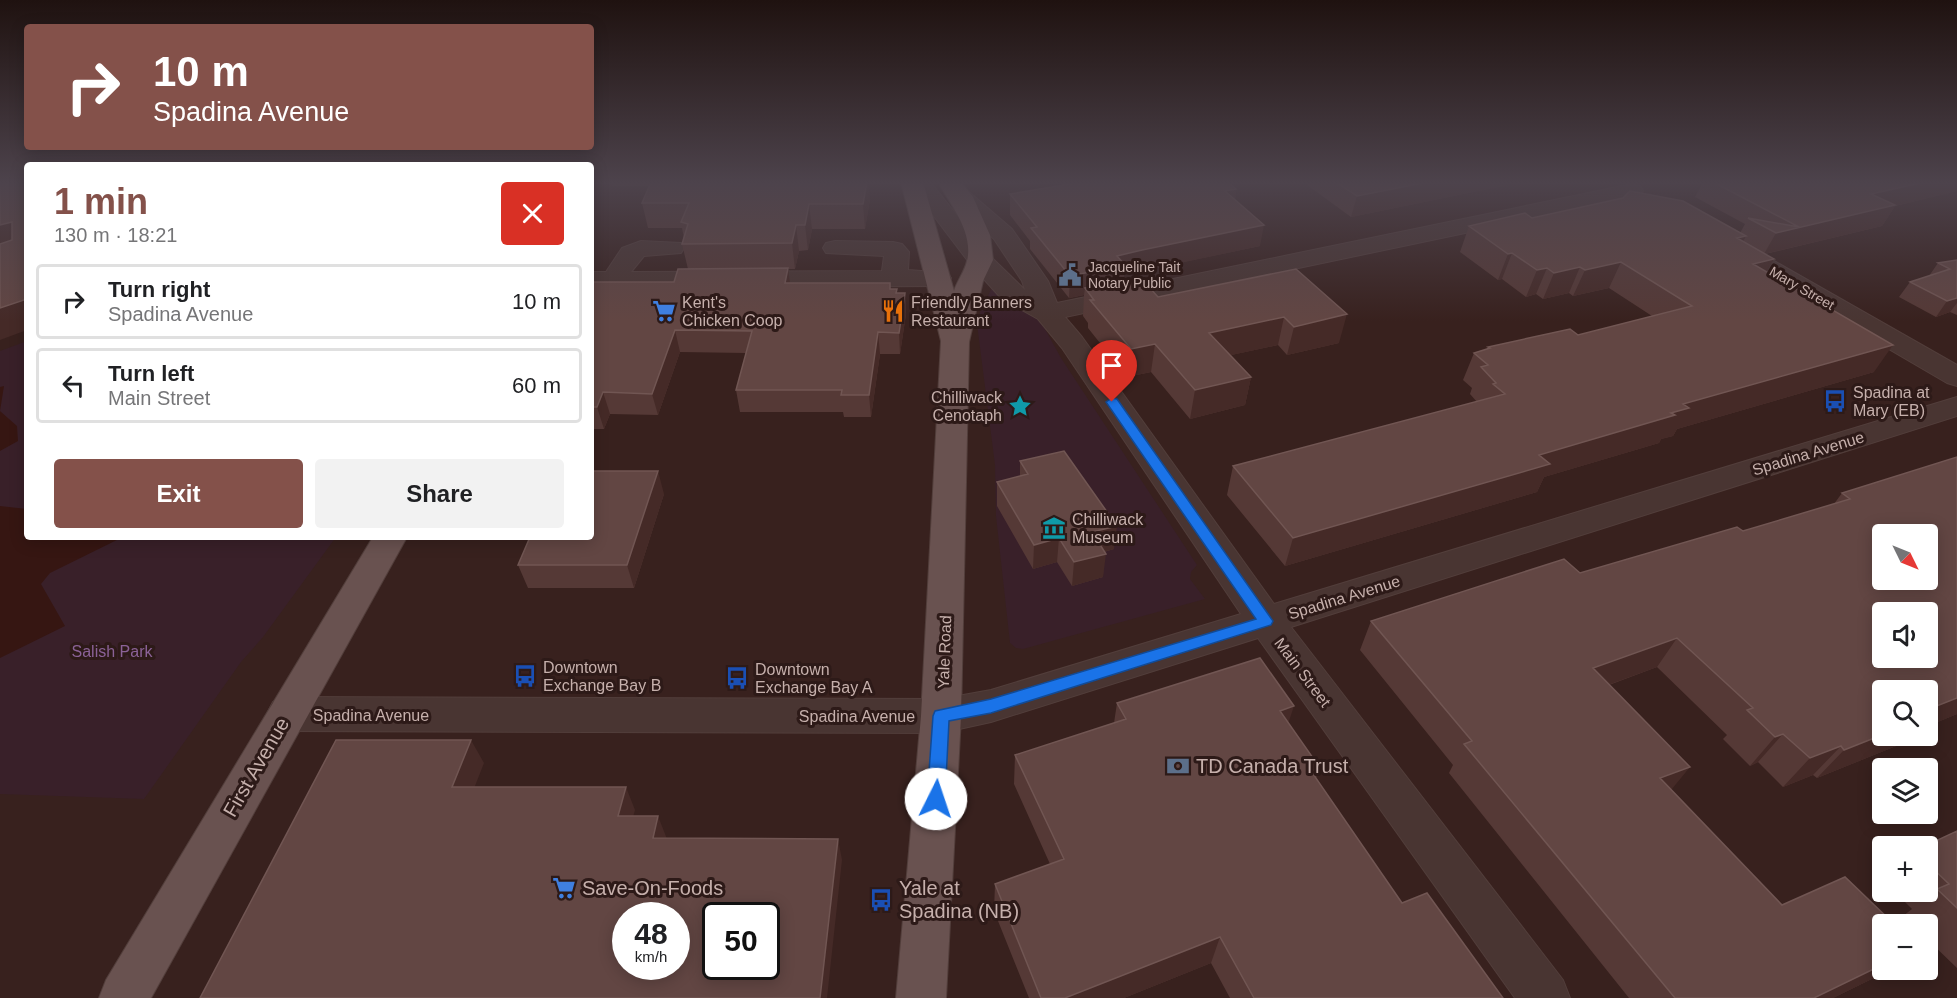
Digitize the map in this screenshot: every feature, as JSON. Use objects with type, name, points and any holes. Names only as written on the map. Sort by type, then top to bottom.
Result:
[{"type":"main road","name":"Yale Road","points":[[925,229],[955,342]]},
{"type":"main road","points":[[975,229],[978,235],[980,260]]},
{"type":"main road","name":"Yale Road","points":[[921,998],[941,716],[955,342],[970,281],[980,260]]},
{"type":"main road","name":"First Avenue","points":[[124,998],[388,540]]},
{"type":"street","name":"Main Street","points":[[955,229],[980,260],[1010,292],[1047,313]]},
{"type":"street","name":"Main Street","points":[[997,229],[1035,281],[1047,313],[1072,344],[1266,621],[1545,998]]},
{"type":"street","points":[[1047,313],[1439,229]]},
{"type":"street","name":"Mary Street","points":[[1705,232],[1957,377]]},
{"type":"street","points":[[603,280],[634,249],[672,248]]},
{"type":"street","points":[[835,248],[893,249],[897,252],[894,278]]},
{"type":"street","points":[[603,280],[938,278]]},
{"type":"street","name":"Spadina Avenue","points":[[287,714],[941,716],[991,706],[1957,406]]},
{"type":"green space","points":[[993,286],[1039,318],[1061,358],[1197,565],[1191,572],[1190,579],[1205,599],[1023,649],[1016,648],[1010,643],[996,516],[995,465],[977,324],[981,309]]},
{"type":"green space","name":"Salish Park","points":[[24,342],[24,540],[334,540],[263,637],[241,662],[144,799],[0,794],[0,351]]},
{"type":"shaded area","points":[[4,386],[0,411],[0,387]]},
{"type":"shaded area","points":[[0,411],[17,426],[18,441],[0,451]]},
{"type":"shaded area","points":[[0,506],[24,509],[24,540],[117,540],[50,573],[41,584],[65,626],[0,658]]},
{"type":"building","points":[[12,229],[24,229],[24,300],[0,308],[0,244],[12,240]]},
{"type":"building","points":[[687,229],[795,229],[792,243],[682,244]]},
{"type":"building","points":[[1031,229],[1247,229],[1117,256],[1125,265],[1070,276]]},
{"type":"building","points":[[1473,229],[1733,229],[1746,236],[1737,238],[1774,259],[1753,264],[1893,345],[1683,404],[1689,408],[1671,413],[1675,415],[1539,455],[1550,464],[1293,538],[1233,466],[1505,394],[1493,384],[1496,383],[1481,367],[1488,365],[1474,353],[1490,348],[1488,347],[1570,329],[1578,335],[1692,306],[1621,262],[1585,270],[1580,267],[1554,273],[1547,268],[1537,270],[1512,253],[1508,254]]},
{"type":"building","points":[[1768,229],[1795,229],[1776,233]]},
{"type":"building","points":[[1957,260],[1957,298],[1947,301],[1910,282],[1950,269],[1938,263]]},
{"type":"building","points":[[788,268],[785,283],[890,283],[890,289],[897,289],[896,293],[905,293],[899,333],[878,332],[869,395],[841,395],[842,390],[736,390],[752,331],[675,330],[652,394],[603,392],[597,407],[594,407],[594,282],[674,282],[678,269]]},
{"type":"building","points":[[1296,269],[1347,314],[1294,327],[1284,317],[1209,333],[1251,377],[1195,390],[1155,344],[1131,349],[1090,300],[1094,300],[1085,288],[1140,277],[1158,297]]},
{"type":"building","name":"Chilliwack Museum","points":[[1064,451],[1117,526],[1092,532],[1106,554],[1074,562],[1059,538],[1034,545],[997,482],[1028,474],[1020,461]]},
{"type":"building","points":[[1957,457],[1957,698],[1938,705],[1938,680],[1872,680],[1872,739],[1844,750],[1841,746],[1810,758],[1783,734],[1775,737],[1747,710],[1753,708],[1677,638],[1593,668],[1690,767],[1660,778],[1782,905],[1845,877],[1884,914],[1872,914],[1872,970],[1814,998],[1675,998],[1464,744],[1472,741],[1371,621],[1564,559],[1580,573],[1737,527],[1743,531],[1850,499],[1842,493]]},
{"type":"building","points":[[594,471],[658,471],[627,565],[518,565],[529,540],[594,540]]},
{"type":"building","points":[[1260,658],[1294,706],[1280,711],[1320,768],[1311,771],[1402,903],[1427,893],[1503,998],[1254,998],[1220,937],[1065,998],[1041,998],[995,884],[1064,859],[1015,755],[1126,719],[1117,703]]},
{"type":"building","name":"Save-On-Foods","points":[[336,740],[471,740],[452,787],[626,787],[618,816],[658,816],[653,838],[838,839],[820,998],[200,998]]},
{"type":"building","points":[[1957,831],[1957,908],[1938,890],[1949,884],[1938,874],[1938,840]]},
{"type":"place","name":"Jacqueline Tait Notary Public","points":[[1070,275]]},
{"type":"place","name":"Kent's Chicken Coop","points":[[664,311]]},
{"type":"place","name":"Friendly Banners Restaurant","points":[[893,311]]},
{"type":"place","name":"Spadina at Mary (EB)","points":[[1835,401]]},
{"type":"place","name":"Chilliwack Cenotaph","points":[[1020,406]]},
{"type":"place","name":"Chilliwack Museum","points":[[1054,528]]},
{"type":"place","name":"Downtown Exchange Bay B","points":[[525,676]]},
{"type":"place","name":"Downtown Exchange Bay A","points":[[737,678]]},
{"type":"place","name":"TD Canada Trust","points":[[1178,766]]},
{"type":"place","name":"Save-On-Foods","points":[[564,888]]},
{"type":"place","name":"Yale at Spadina (NB)","points":[[881,900]]},
{"type":"route","points":[[936,799],[941,716],[991,706],[1266,621],[1112,402]]}]
